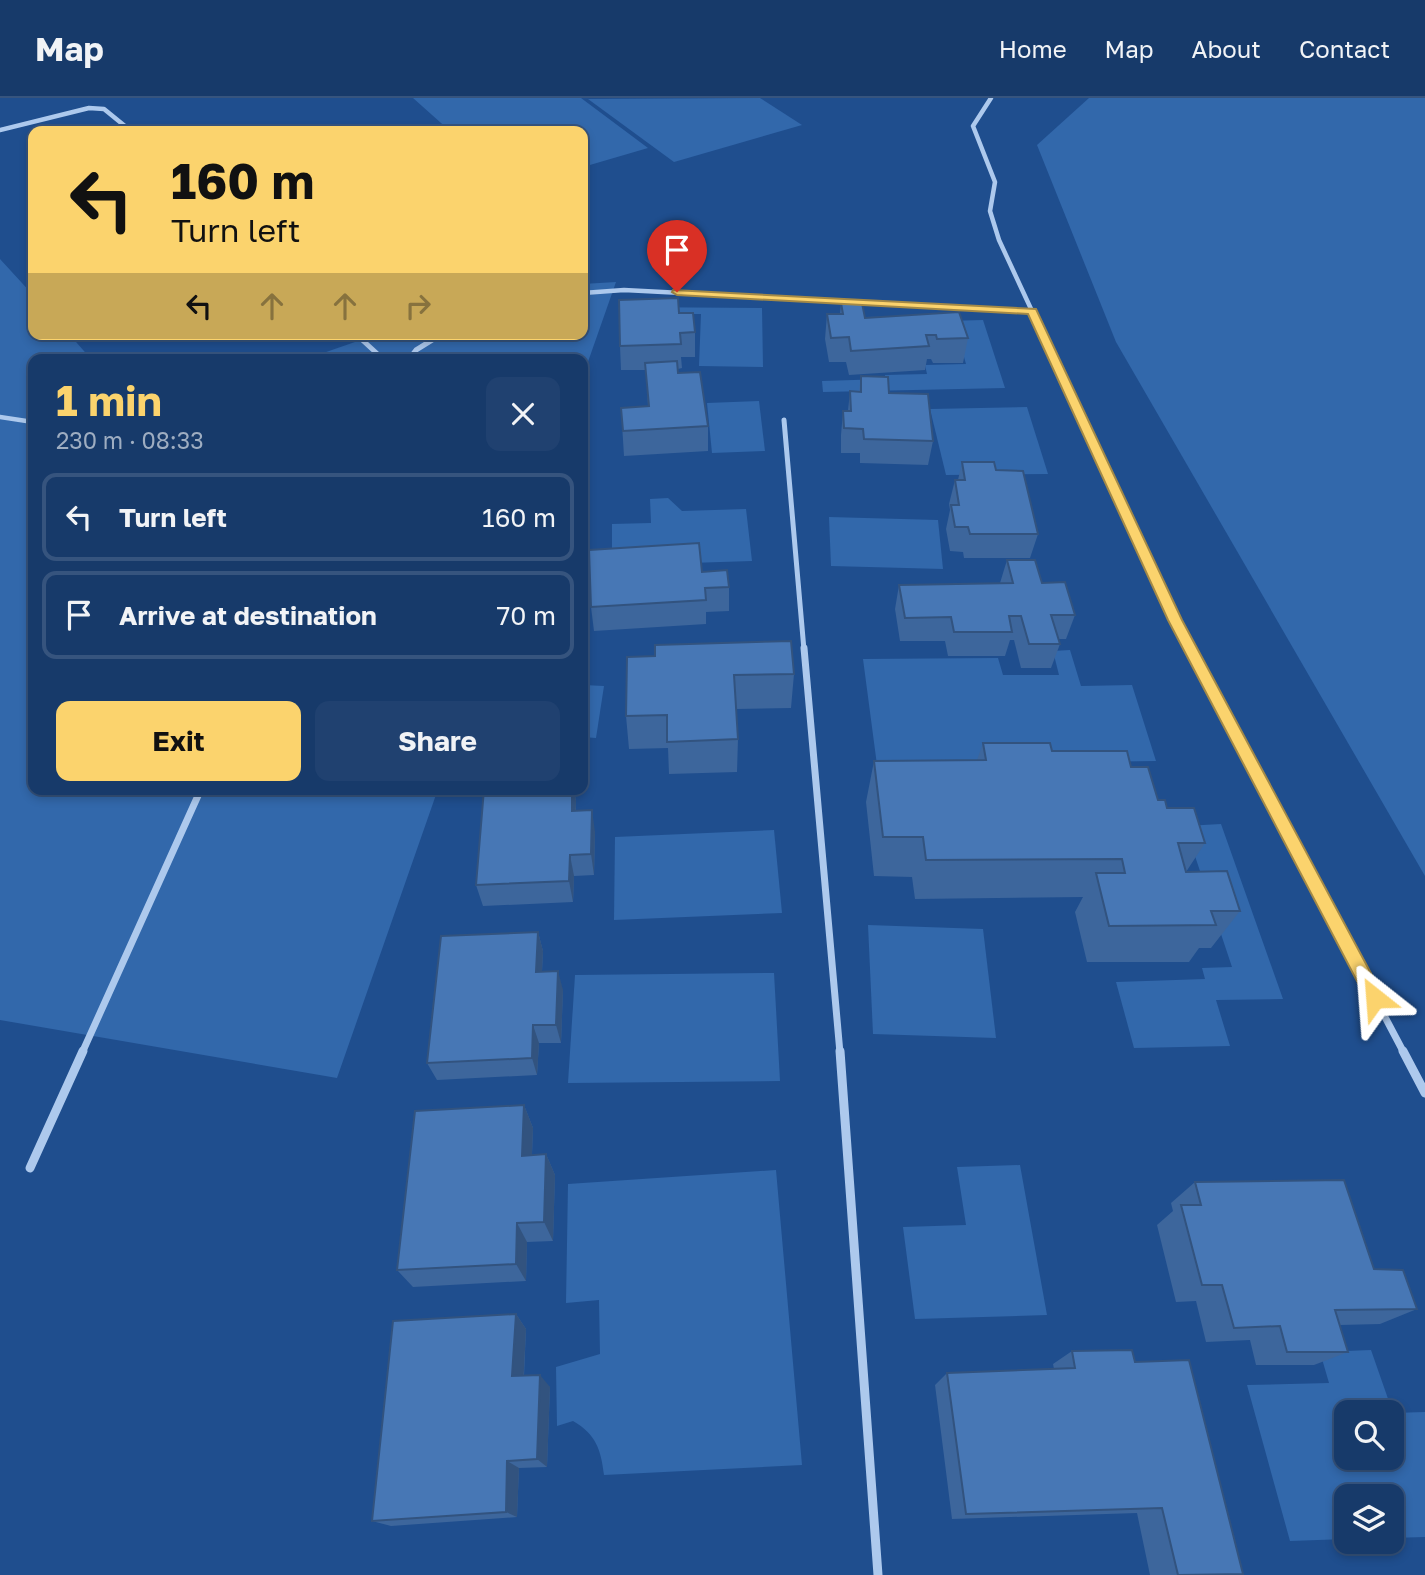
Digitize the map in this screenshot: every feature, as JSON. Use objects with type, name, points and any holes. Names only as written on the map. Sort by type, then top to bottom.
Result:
[{"type":"street","points":[[991,98],[972,126],[995,182],[990,211],[999,240],[1175,620],[1425,1093]]},
{"type":"street","points":[[0,131],[89,108],[104,109],[125,126]]},
{"type":"street","points":[[588,293],[624,290],[1032,311]]},
{"type":"street","points":[[362,340],[378,354]]},
{"type":"street","points":[[413,354],[432,340]]},
{"type":"street","points":[[784,421],[844,1099],[878,1575]]},
{"type":"street","points":[[30,1168],[198,795]]},
{"type":"lane","points":[[0,417],[28,421]]},
{"type":"shaded area","points":[[413,98],[581,98],[648,148],[588,166],[588,126],[444,126]]},
{"type":"shaded area","points":[[760,98],[802,125],[674,162],[588,99]]},
{"type":"shaded area","points":[[1089,98],[1425,98],[1425,876],[1116,342],[1037,145]]},
{"type":"shaded area","points":[[0,259],[28,290],[28,340],[74,340],[87,354],[28,354],[28,795],[436,795],[337,1078],[0,1020]]},
{"type":"shaded area","points":[[616,282],[588,362],[588,354],[320,354],[361,340],[588,340],[588,284]]},
{"type":"shaded area","points":[[624,307],[762,308],[763,367],[699,366],[701,314],[623,314]]},
{"type":"shaded area","points":[[910,316],[911,322],[983,320],[1005,388],[823,392],[822,381],[885,379],[885,375],[927,374],[925,365],[966,364],[957,332],[867,326],[864,317]]},
{"type":"shaded area","points":[[759,401],[765,451],[712,453],[707,403]]},
{"type":"shaded area","points":[[1027,407],[1048,474],[946,475],[930,409]]},
{"type":"shaded area","points":[[668,498],[682,511],[746,509],[752,561],[659,564],[612,561],[612,524],[651,523],[650,499]]},
{"type":"shaded area","points":[[829,517],[938,520],[943,569],[831,566]]},
{"type":"shaded area","points":[[1070,650],[1081,686],[1132,685],[1156,761],[877,765],[863,659],[998,658],[1003,675],[1059,675],[1053,651]]},
{"type":"shaded area","points":[[588,685],[604,686],[596,738],[588,737]]},
{"type":"shaded area","points":[[1221,824],[1283,999],[1216,1000],[1230,1046],[1134,1048],[1116,982],[1205,979],[1202,968],[1232,967],[1185,826]]},
{"type":"shaded area","points":[[774,830],[782,913],[614,920],[615,837]]},
{"type":"shaded area","points":[[868,925],[983,929],[996,1038],[873,1034]]},
{"type":"shaded area","points":[[774,973],[780,1081],[568,1083],[575,975]]},
{"type":"shaded area","points":[[1020,1165],[1047,1315],[915,1319],[903,1227],[966,1225],[957,1167]]},
{"type":"shaded area","points":[[776,1170],[802,1465],[604,1475],[599,1450],[587,1431],[573,1421],[557,1426],[556,1367],[600,1354],[599,1300],[566,1303],[568,1184]]},
{"type":"shaded area","points":[[1371,1350],[1388,1400],[1334,1400],[1334,1470],[1404,1470],[1404,1413],[1425,1412],[1425,1537],[1404,1538],[1404,1484],[1334,1484],[1334,1539],[1290,1541],[1247,1385],[1329,1383],[1320,1352]]},
{"type":"building","points":[[678,298],[679,313],[693,313],[695,332],[680,333],[681,344],[620,346],[619,300]]},
{"type":"building","points":[[841,303],[862,303],[865,318],[959,312],[968,338],[937,339],[936,335],[926,335],[929,346],[851,351],[849,337],[831,338],[827,314],[843,314]]},
{"type":"building","points":[[677,361],[678,373],[700,372],[708,426],[623,431],[621,408],[649,406],[645,363]]},
{"type":"building","points":[[861,376],[888,377],[889,393],[928,394],[933,441],[864,439],[863,429],[844,428],[843,411],[851,411],[850,391],[861,392]]},
{"type":"building","points":[[962,462],[994,462],[996,470],[1023,471],[1038,534],[970,534],[968,527],[955,527],[951,505],[959,505],[955,480],[965,480]]},
{"type":"building","points":[[699,543],[702,572],[727,570],[729,587],[705,588],[706,600],[591,607],[589,550]]},
{"type":"building","points":[[1007,560],[1035,560],[1042,583],[1065,582],[1075,615],[1051,615],[1060,644],[1029,644],[1021,616],[1009,616],[1012,632],[954,632],[951,617],[905,618],[899,585],[1013,583]]},
{"type":"building","points":[[791,641],[794,674],[734,675],[738,739],[667,742],[667,715],[626,716],[627,657],[655,656],[655,645]]},
{"type":"building","points":[[983,743],[1050,743],[1052,751],[1127,751],[1131,767],[1148,767],[1158,800],[1165,800],[1167,808],[1194,808],[1205,843],[1178,843],[1186,872],[1227,871],[1240,911],[1211,911],[1216,925],[1109,926],[1096,873],[1125,873],[1122,859],[926,860],[923,837],[883,837],[874,761],[986,760]]},
{"type":"building","points":[[484,795],[572,795],[572,811],[592,810],[591,854],[570,855],[569,881],[476,885]]},
{"type":"building","points":[[538,932],[536,972],[558,971],[556,1025],[533,1025],[532,1058],[427,1063],[441,936]]},
{"type":"building","points":[[524,1105],[522,1156],[546,1154],[544,1222],[517,1223],[516,1264],[397,1270],[415,1111]]},
{"type":"building","points":[[1344,1180],[1374,1269],[1403,1270],[1417,1309],[1335,1310],[1348,1352],[1287,1352],[1280,1326],[1234,1328],[1222,1285],[1202,1285],[1181,1205],[1201,1205],[1195,1182]]},
{"type":"building","points":[[516,1314],[512,1376],[540,1375],[537,1459],[507,1461],[506,1512],[372,1521],[393,1321]]},
{"type":"building","points":[[1132,1350],[1135,1362],[1189,1360],[1243,1574],[1178,1575],[1162,1508],[966,1514],[947,1373],[1075,1368],[1072,1351]]},
{"type":"route","points":[[677,292],[1032,311],[1175,620],[1375,998]]}]
